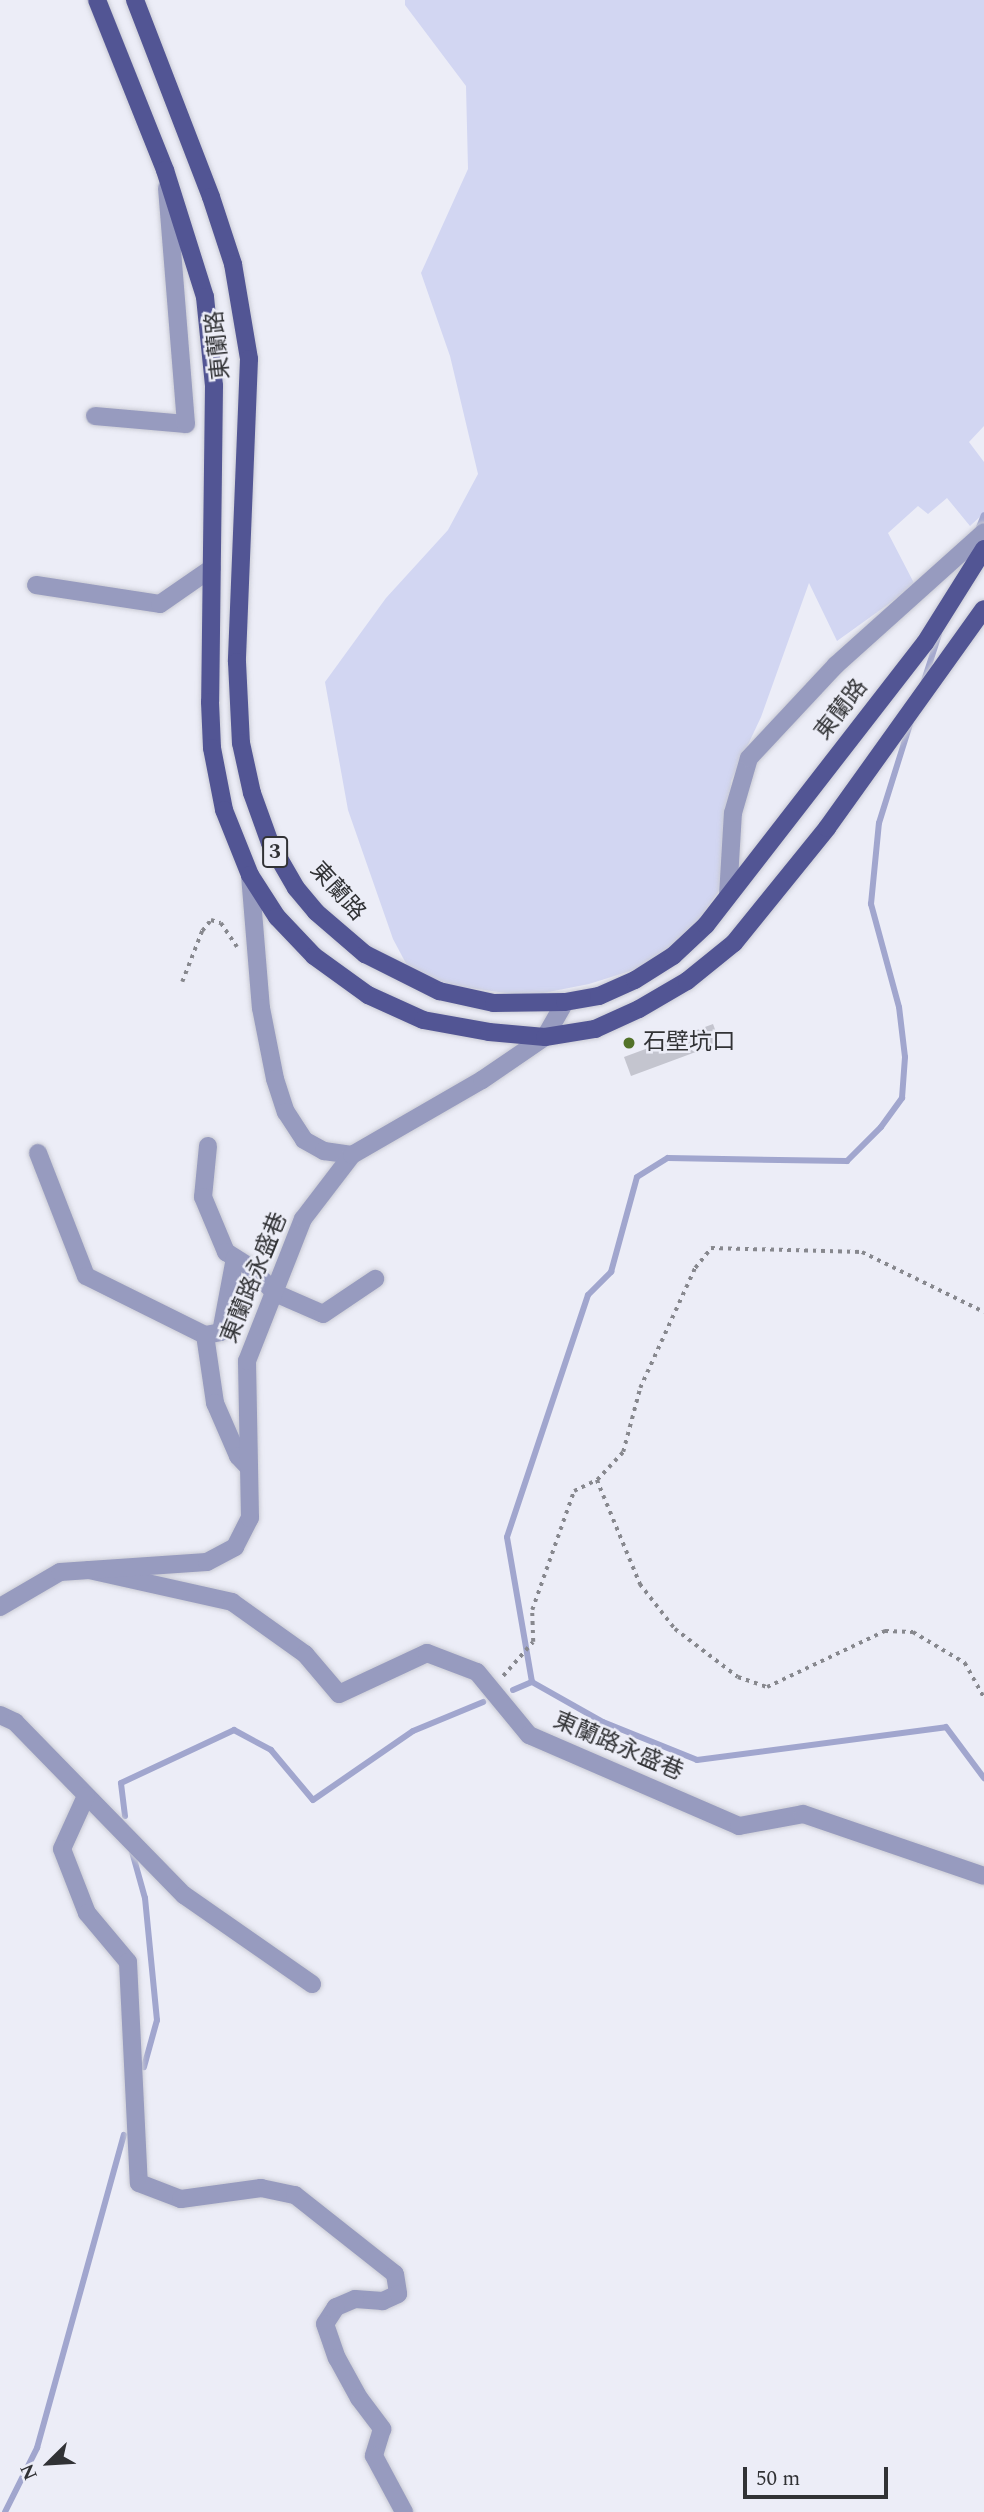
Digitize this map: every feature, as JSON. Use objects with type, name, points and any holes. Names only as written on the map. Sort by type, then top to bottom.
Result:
[{"type":"main road","name":"東蘭路","points":[[97,0],[165,170],[196,261],[208,318],[214,386],[210,702],[212,748],[224,810],[250,875],[277,917],[314,956],[368,995],[423,1020],[489,1032],[545,1037],[595,1029],[639,1009],[687,981],[734,943],[827,828],[984,609]]},
{"type":"main road","name":"東蘭路","points":[[135,0],[211,197],[233,264],[241,306],[248,359],[237,662],[240,743],[270,843],[296,888],[316,912],[355,947],[391,969],[439,991],[484,1001],[565,1002],[599,996],[673,956],[706,925],[930,635],[984,549]]},
{"type":"lane","points":[[95,416],[186,424],[165,170]]},
{"type":"lane","points":[[728,896],[733,813],[749,758],[836,665],[984,531]]},
{"type":"lane","points":[[36,585],[160,604],[212,568]]},
{"type":"lane","name":"東蘭路","points":[[250,875],[261,1008],[275,1080],[286,1112],[304,1140],[324,1151],[352,1155]]},
{"type":"lane","name":"東蘭路永盛巷","points":[[0,1606],[60,1572],[207,1563],[235,1547],[250,1518],[247,1361],[303,1219],[352,1155],[482,1080],[545,1037],[565,1002]]},
{"type":"lane","points":[[208,1146],[203,1197],[226,1252],[275,1293],[323,1314],[375,1279]]},
{"type":"lane","points":[[38,1153],[86,1276],[126,1293],[205,1335],[221,1332],[235,1258]]},
{"type":"lane","points":[[205,1335],[215,1403],[238,1456],[249,1468]]},
{"type":"lane","name":"東蘭路永盛巷","points":[[89,1570],[232,1601],[305,1654],[339,1694],[427,1653],[477,1672],[529,1735],[739,1826],[803,1814],[984,1875]]},
{"type":"lane","points":[[0,1715],[15,1723],[184,1895],[312,1984]]},
{"type":"lane","points":[[86,1797],[62,1849],[87,1913],[128,1962],[139,2183],[181,2199],[261,2188],[295,2195],[394,2274],[398,2294],[383,2301],[355,2298],[336,2307],[325,2324],[337,2358],[359,2398],[382,2429],[374,2456],[404,2512]]},
{"type":"path","points":[[182,982],[202,931],[211,920],[221,923],[242,958]]},
{"type":"path","points":[[488,1683],[507,1674],[533,1642],[532,1610],[574,1491],[597,1480],[623,1452],[640,1388],[695,1268],[711,1248],[862,1252],[984,1312]]},
{"type":"path","points":[[597,1480],[640,1584],[675,1629],[738,1677],[767,1687],[885,1630],[913,1632],[965,1663],[984,1697]]},
{"type":"shaded area","points":[[405,0],[984,0],[984,426],[969,442],[984,462],[984,513],[970,526],[947,498],[928,514],[918,506],[888,533],[915,585],[837,641],[809,583],[761,717],[731,781],[721,888],[686,938],[646,966],[589,984],[528,996],[455,986],[410,971],[393,939],[348,810],[325,682],[386,598],[448,530],[478,474],[450,356],[421,273],[468,169],[466,86],[405,5]]},
{"type":"building","points":[[713,1024],[720,1043],[631,1076],[624,1057]]},
{"type":"waterway","points":[[977,532],[984,515]]},
{"type":"waterway","points":[[924,681],[939,634]]},
{"type":"waterway","points":[[532,1682],[507,1537],[588,1295],[611,1272],[637,1177],[668,1158],[847,1161],[881,1127],[902,1098],[905,1057],[899,1007],[871,904],[879,823],[911,721]]},
{"type":"waterway","points":[[513,1690],[532,1682],[603,1722],[697,1760],[946,1727],[984,1778]]},
{"type":"waterway","points":[[125,1816],[121,1783],[234,1730],[271,1750],[313,1800],[413,1731],[483,1702]]},
{"type":"waterway","points":[[131,1848],[145,1898],[157,2020],[144,2067]]},
{"type":"waterway","points":[[5,2512],[37,2448],[124,2135]]},
{"type":"place","name":"石壁坑口","points":[[629,1043]]}]
